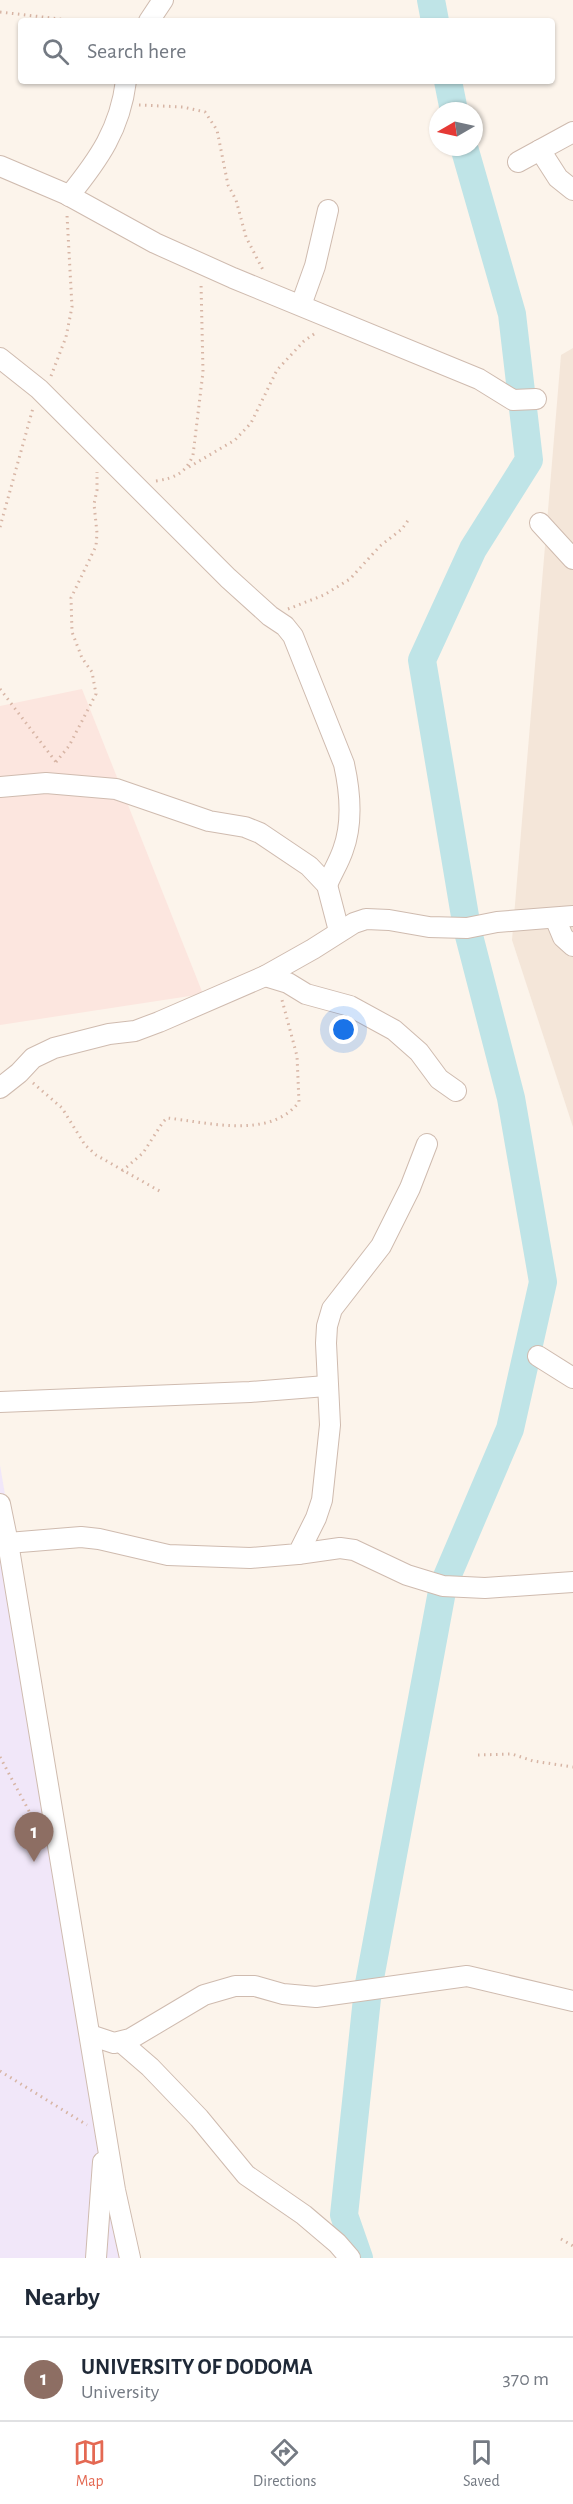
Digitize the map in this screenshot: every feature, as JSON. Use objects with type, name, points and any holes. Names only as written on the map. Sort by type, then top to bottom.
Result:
[{"type":"street","points":[[151,18],[163,0]]},
{"type":"street","points":[[68,195],[99,159],[123,104],[126,84]]},
{"type":"street","points":[[518,162],[573,132]]},
{"type":"street","points":[[540,150],[558,178],[573,190]]},
{"type":"street","points":[[0,166],[68,195],[155,243],[200,263],[479,379],[507,397],[527,400]]},
{"type":"street","points":[[301,305],[315,266],[328,210]]},
{"type":"street","points":[[0,358],[42,392],[133,484],[293,636],[344,764],[349,784],[350,805],[344,849],[327,885]]},
{"type":"street","points":[[540,523],[573,559]]},
{"type":"street","points":[[0,787],[46,783],[116,789],[209,821],[244,827],[260,833],[309,866],[327,885],[339,930]]},
{"type":"street","points":[[0,1088],[33,1058],[54,1048],[108,1034],[135,1031],[273,978],[339,930],[366,920],[389,920],[429,927],[457,928],[564,917],[563,937],[573,946]]},
{"type":"street","points":[[273,978],[306,994],[350,1006],[394,1030],[419,1052],[439,1079],[456,1091]]},
{"type":"street","points":[[298,1554],[316,1518],[322,1500],[330,1425],[326,1386],[327,1326],[333,1309],[381,1246],[410,1188],[427,1144]]},
{"type":"street","points":[[538,1356],[573,1378]]},
{"type":"street","points":[[0,1402],[250,1392],[326,1386]]},
{"type":"street","points":[[0,1504],[105,2131],[130,2258]]},
{"type":"street","points":[[8,1543],[81,1537],[168,1555],[250,1558],[340,1548],[354,1550],[407,1575],[443,1586],[485,1588],[514,1584],[573,1582]]},
{"type":"street","points":[[90,2035],[107,2042],[121,2042],[204,1995],[236,1986],[255,1986],[283,1994],[316,1997],[467,1976],[573,2001]]},
{"type":"street","points":[[121,2042],[150,2067],[199,2118],[246,2175],[304,2215],[337,2243],[350,2258]]},
{"type":"street","points":[[96,2258],[105,2131]]},
{"type":"path","points":[[0,12],[51,18]]},
{"type":"path","points":[[123,104],[183,107],[205,112],[217,130],[228,185],[236,200],[246,237],[266,275]]},
{"type":"path","points":[[0,527],[42,392],[66,337],[72,307],[68,195]]},
{"type":"path","points":[[188,468],[192,455],[202,372],[200,263]]},
{"type":"path","points":[[133,484],[180,474],[235,440],[251,423],[268,385],[281,366],[304,341],[340,321]]},
{"type":"path","points":[[56,762],[69,746],[96,694],[92,672],[82,658],[72,632],[71,598],[96,546],[94,504],[98,490],[96,468]]},
{"type":"path","points":[[270,616],[324,595],[350,579],[380,546],[402,529],[409,519]]},
{"type":"path","points":[[0,689],[56,762],[59,784]]},
{"type":"path","points":[[122,1171],[143,1153],[167,1119],[216,1124],[251,1124],[272,1121],[293,1111],[299,1102],[297,1056],[273,978]]},
{"type":"path","points":[[19,1073],[43,1090],[62,1108],[85,1144],[96,1155],[163,1193]]},
{"type":"path","points":[[478,1755],[512,1754],[533,1761],[573,1767]]},
{"type":"path","points":[[0,1757],[41,1832]]},
{"type":"path","points":[[0,2071],[105,2131]]},
{"type":"path","points":[[561,2239],[573,2246]]},
{"type":"shaded area","points":[[573,348],[573,1127],[512,940],[561,355]]},
{"type":"shaded area","points":[[82,689],[203,994],[0,1025],[0,706]]},
{"type":"shaded area","points":[[0,1465],[134,2258],[0,2258]]},
{"type":"waterway","points":[[431,0],[434,18]]},
{"type":"waterway","points":[[449,84],[452,102]]},
{"type":"waterway","points":[[359,2258],[344,2215],[368,1989],[443,1586],[510,1429],[543,1282],[511,1098],[467,928],[422,660],[473,549],[529,460],[512,314],[467,156]]},
{"type":"place","name":"UNIVERSITY OF DODOMA","points":[[34,1862]]}]
